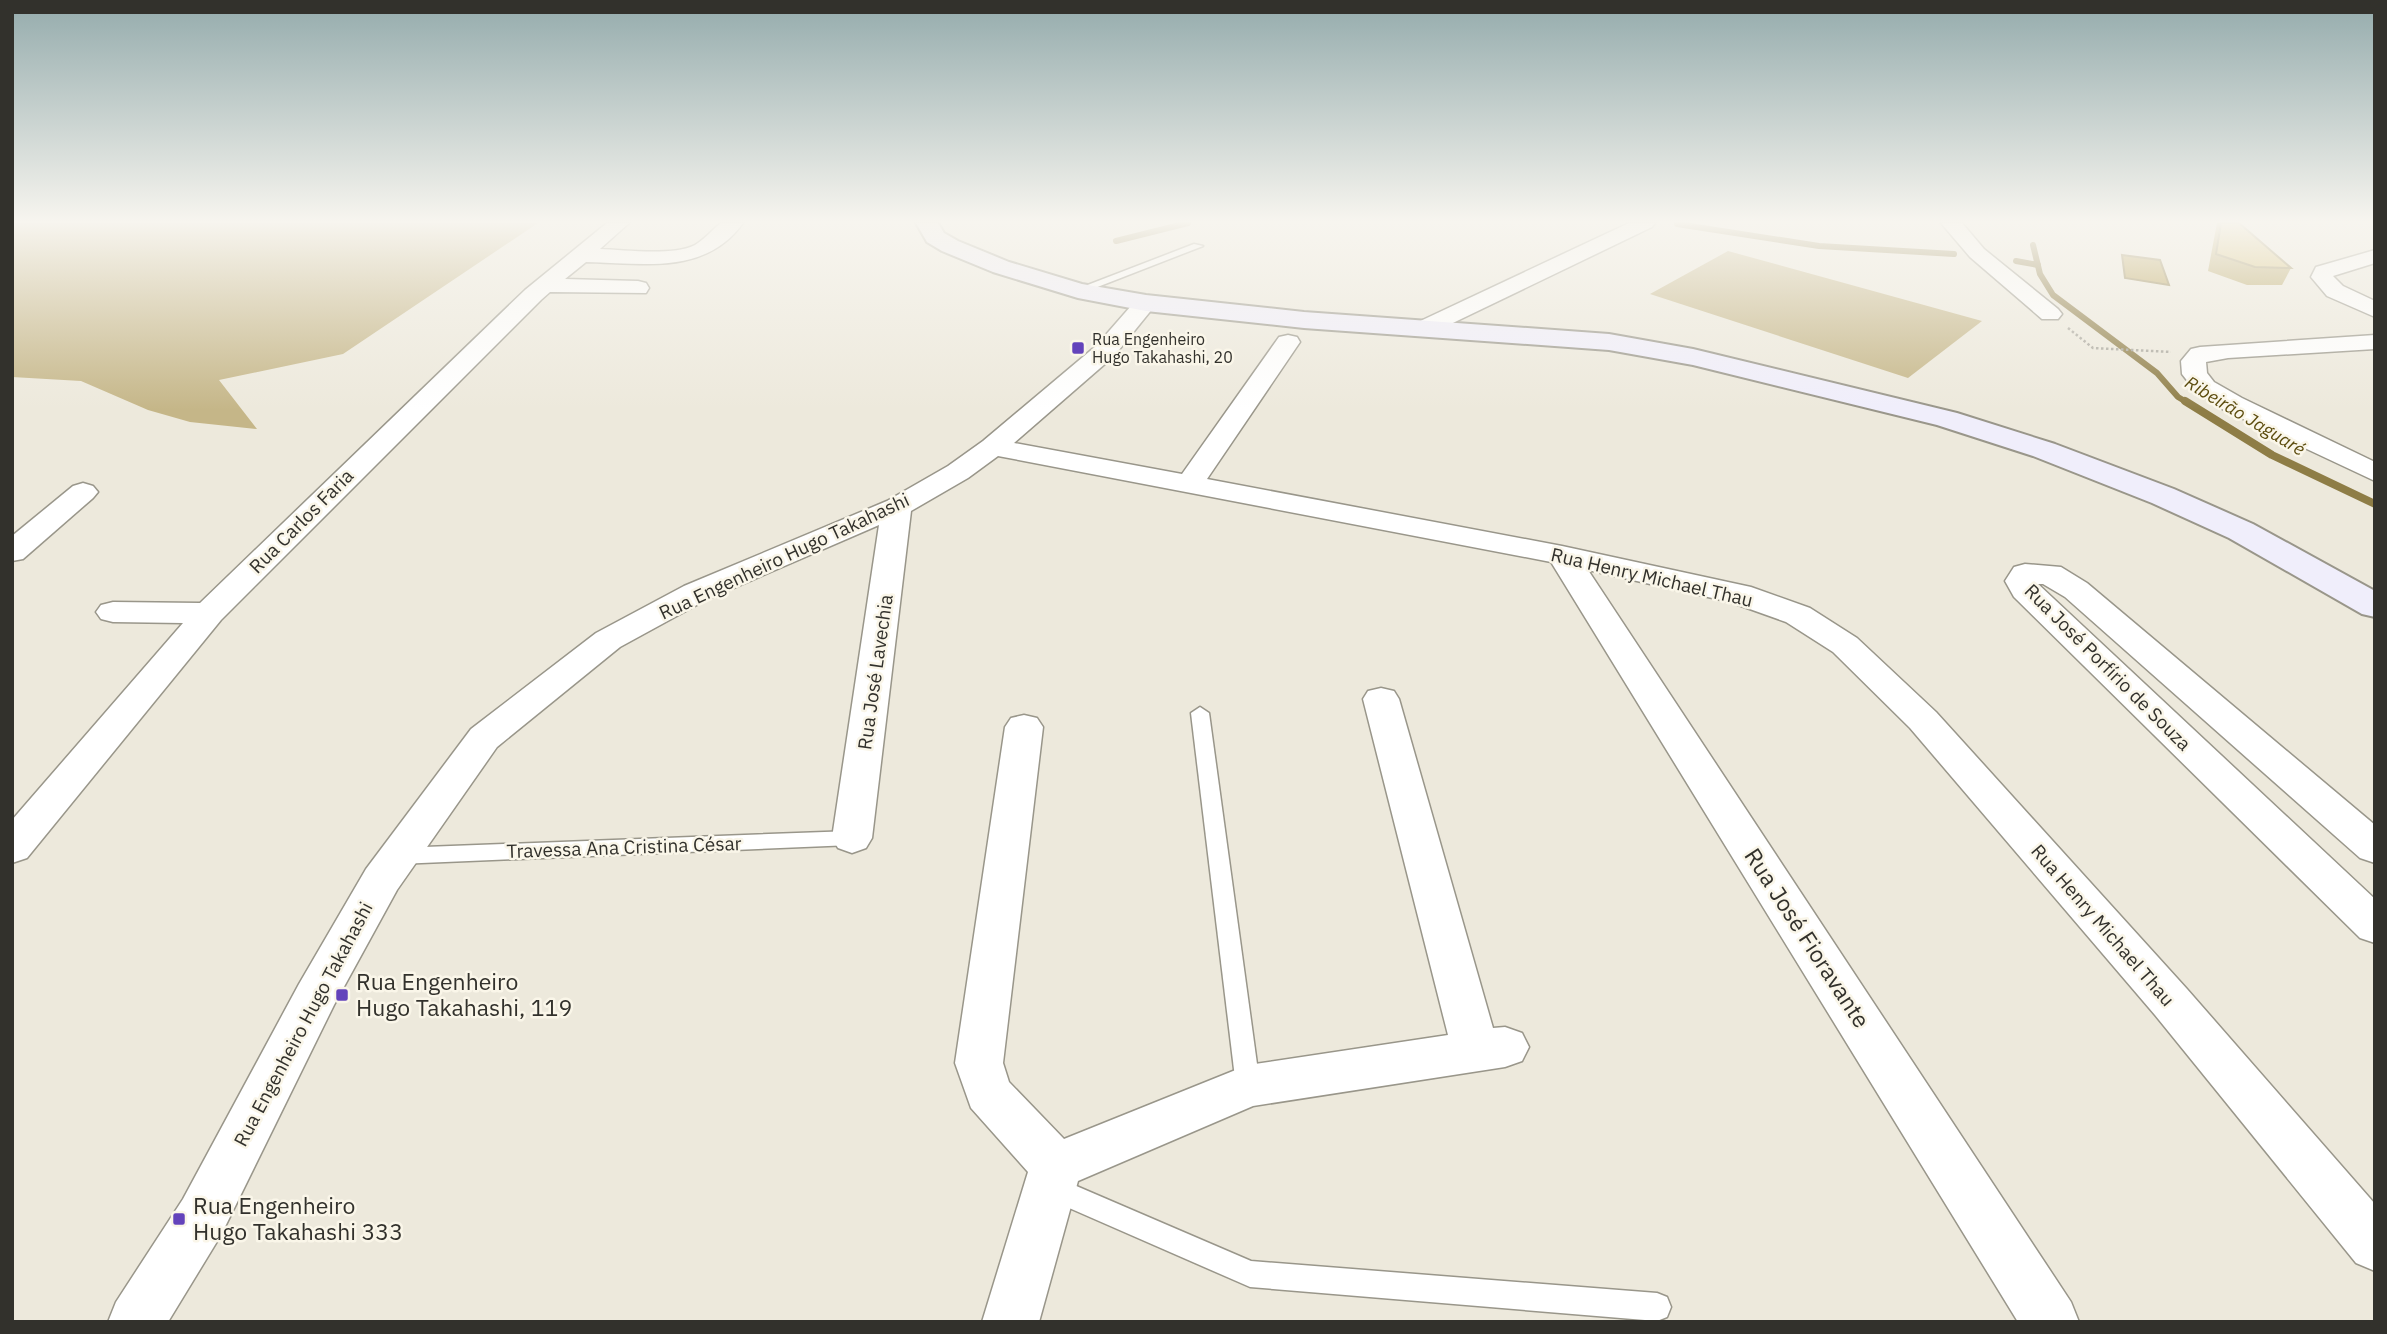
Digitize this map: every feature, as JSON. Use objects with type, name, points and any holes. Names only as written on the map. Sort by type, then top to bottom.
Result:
[{"type":"main road","points":[[1060,285],[1146,303],[1304,320],[1609,342],[1693,356],[1947,419],[2044,450],[2163,496],[2241,531],[2375,606]]},
{"type":"street","name":"Rua Carlos Faria","points":[[12,848],[209,612],[545,285]]},
{"type":"street","points":[[553,285],[638,288]]},
{"type":"street","points":[[1422,329],[1514,285]]},
{"type":"street","points":[[2016,285],[2050,314]]},
{"type":"street","points":[[2327,285],[2373,309]]},
{"type":"street","name":"Rua Engenheiro Hugo Takahashi","points":[[136,1322],[202,1217],[315,997],[396,856],[484,738],[608,640],[695,593],[897,507],[958,472],[993,447],[1105,351],[1146,303]]},
{"type":"street","points":[[1189,485],[1288,342]]},
{"type":"street","points":[[2375,342],[2228,351],[2200,354],[2193,361],[2195,374],[2205,387],[2375,473]]},
{"type":"street","name":"Rua Henry Michael Thau","points":[[993,447],[1562,555],[1739,594],[1798,615],[1845,645],[1923,720],[2171,1002],[2375,1245]]},
{"type":"street","points":[[12,552],[83,492]]},
{"type":"street","name":"Rua José Lavechia","points":[[852,838],[897,507]]},
{"type":"street","name":"Rua José Fioravante","points":[[1562,555],[2051,1322]]},
{"type":"street","name":"Rua José Porfírio de Souza","points":[[2375,848],[2076,590],[2050,574],[2025,573],[2021,581],[2025,590],[2375,926]]},
{"type":"street","points":[[113,612],[209,612]]},
{"type":"street","points":[[1010,1322],[1053,1177],[1248,1086],[1491,1049],[1381,699]]},
{"type":"street","points":[[1024,727],[979,1063],[988,1093],[1053,1177]]},
{"type":"lane","points":[[1078,291],[1093,285]]},
{"type":"lane","points":[[1200,713],[1248,1086]]},
{"type":"lane","name":"Travessa Ana Cristina César","points":[[396,856],[852,838]]},
{"type":"lane","points":[[1053,1177],[1250,1274],[1483,1295],[1657,1307]]},
{"type":"path","points":[[2050,314],[2093,348],[2150,351]]},
{"type":"shaded area","points":[[12,285],[445,285],[343,354],[219,380],[257,429],[190,422],[148,410],[81,381],[12,377]]},
{"type":"shaded area","points":[[1666,285],[1852,285],[1982,321],[1908,378],[1650,294]]},
{"type":"waterway","name":"Ribeirão Jaguaré","points":[[2047,285],[2053,295],[2157,373],[2178,397],[2188,403]]},
{"type":"waterway","name":"Ribeirão Jaguaré","points":[[2185,401],[2272,455],[2375,504]]},
{"type":"place","name":"Rua Engenheiro Hugo Takahashi, 20","points":[[1078,348]]},
{"type":"place","name":"Rua Engenheiro Hugo Takahashi, 119","points":[[342,995]]},
{"type":"place","name":"Rua Engenheiro Hugo Takahashi 333","points":[[179,1219]]}]
